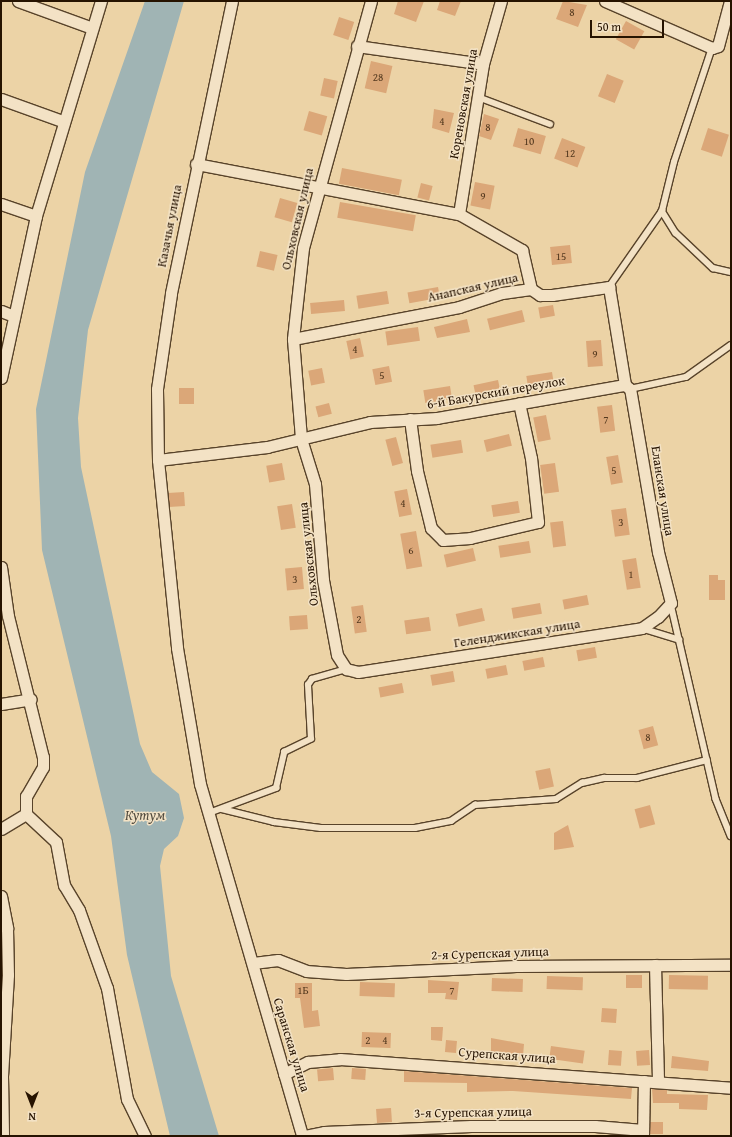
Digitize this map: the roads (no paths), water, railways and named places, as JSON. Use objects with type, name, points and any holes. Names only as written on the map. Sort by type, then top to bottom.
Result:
[{"type":"street","points":[[18,1],[92,28]]},
{"type":"street","points":[[1,378],[36,216],[62,121],[101,1]]},
{"type":"street","name":"Казачья улица","points":[[209,813],[200,784],[177,648],[158,460],[157,389],[196,164],[232,1]]},
{"type":"street","name":"Ольховская улица","points":[[346,669],[337,654],[323,580],[315,484],[301,439],[293,339],[303,248],[358,46],[372,1]]},
{"type":"street","name":"Кореновская улица","points":[[459,214],[483,64],[501,1]]},
{"type":"street","points":[[605,1],[712,48],[718,46],[730,1]]},
{"type":"street","points":[[358,46],[483,64]]},
{"type":"street","points":[[1,99],[62,121]]},
{"type":"street","points":[[196,164],[459,214],[522,250],[531,289]]},
{"type":"street","points":[[1,204],[36,216]]},
{"type":"street","points":[[609,287],[628,387]]},
{"type":"street","name":"Анапская улица","points":[[293,339],[531,289],[540,295],[552,295],[609,287]]},
{"type":"street","points":[[1,311],[14,316]]},
{"type":"street","name":"6-й Бакурский переулок","points":[[158,460],[267,447],[370,422],[437,418],[519,403],[628,387]]},
{"type":"street","name":"Еланская улица","points":[[628,387],[658,552],[671,604]]},
{"type":"street","points":[[410,419],[422,498],[431,528],[442,540],[470,538],[538,522],[531,458],[519,403]]},
{"type":"street","points":[[1,567],[8,616],[31,699],[43,767],[29,788],[26,814]]},
{"type":"street","points":[[642,628],[671,604]]},
{"type":"street","name":"Геленджикская улица","points":[[346,669],[358,672],[642,628]]},
{"type":"street","points":[[1,704],[31,699]]},
{"type":"street","name":"Саранская улица","points":[[209,813],[284,1074],[304,1136]]},
{"type":"street","points":[[1,829],[26,814]]},
{"type":"street","points":[[26,814],[56,842],[64,885],[79,910],[107,988],[127,1099],[145,1136]]},
{"type":"street","points":[[1,896],[4,927],[1,1076],[3,1136]]},
{"type":"street","name":"2-я Сурепская улица","points":[[253,963],[278,960],[306,971],[346,974],[516,966],[731,965]]},
{"type":"street","points":[[655,965],[658,1082]]},
{"type":"street","name":"Сурепская улица","points":[[284,1074],[308,1062],[340,1059],[731,1088]]},
{"type":"street","points":[[643,1133],[644,1081]]},
{"type":"street","name":"3-я Сурепская улица","points":[[304,1136],[324,1132],[471,1126],[595,1126],[643,1133]]},
{"type":"lane","points":[[609,287],[662,212],[674,162],[712,48]]},
{"type":"lane","points":[[478,97],[550,124]]},
{"type":"lane","points":[[662,212],[676,232],[714,268],[731,272]]},
{"type":"lane","points":[[628,387],[686,377],[731,344]]},
{"type":"lane","points":[[671,604],[716,799],[731,836]]},
{"type":"lane","points":[[642,628],[679,640]]},
{"type":"lane","points":[[209,813],[276,788],[284,752],[311,739],[308,685],[312,679],[346,669]]},
{"type":"lane","points":[[222,809],[274,822],[321,828],[415,828],[451,821],[475,805],[556,799],[582,783],[604,778],[637,778],[707,760]]},
{"type":"water","name":"Кутум","points":[[145,1],[184,1],[88,330],[78,418],[81,467],[140,744],[152,772],[179,794],[184,818],[178,836],[164,849],[160,866],[171,976],[219,1136],[170,1136],[127,955],[111,836],[42,550],[36,409],[85,172]]}]
